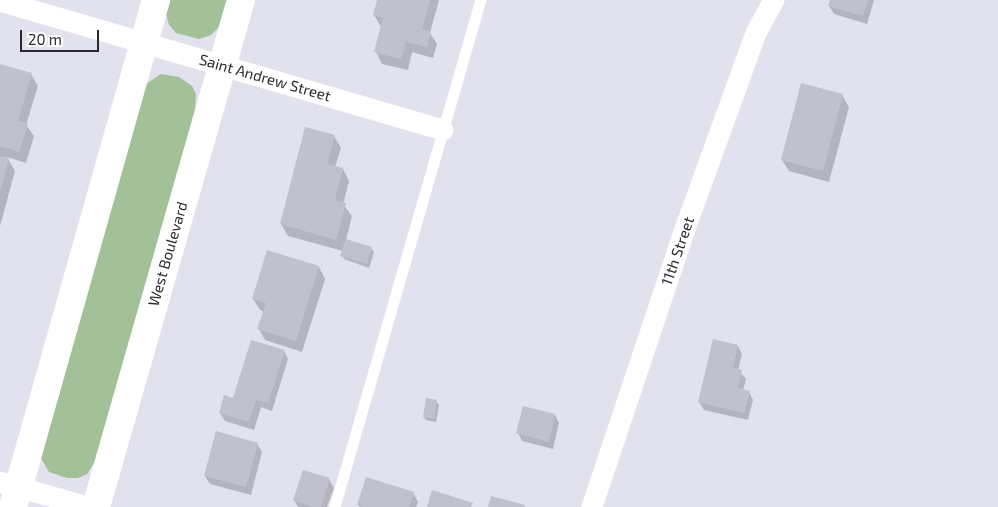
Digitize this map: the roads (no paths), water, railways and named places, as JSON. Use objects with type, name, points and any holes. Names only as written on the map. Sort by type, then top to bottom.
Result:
[{"type":"street","points":[[88,507],[11,492],[156,0]]},
{"type":"street","name":"West Boulevard","points":[[96,507],[240,0]]},
{"type":"street","name":"11th Street","points":[[592,507],[685,229],[756,33],[774,0]]},
{"type":"street","name":"Saint Andrew Street","points":[[0,1],[443,130]]},
{"type":"lane","points":[[335,507],[481,0]]}]
